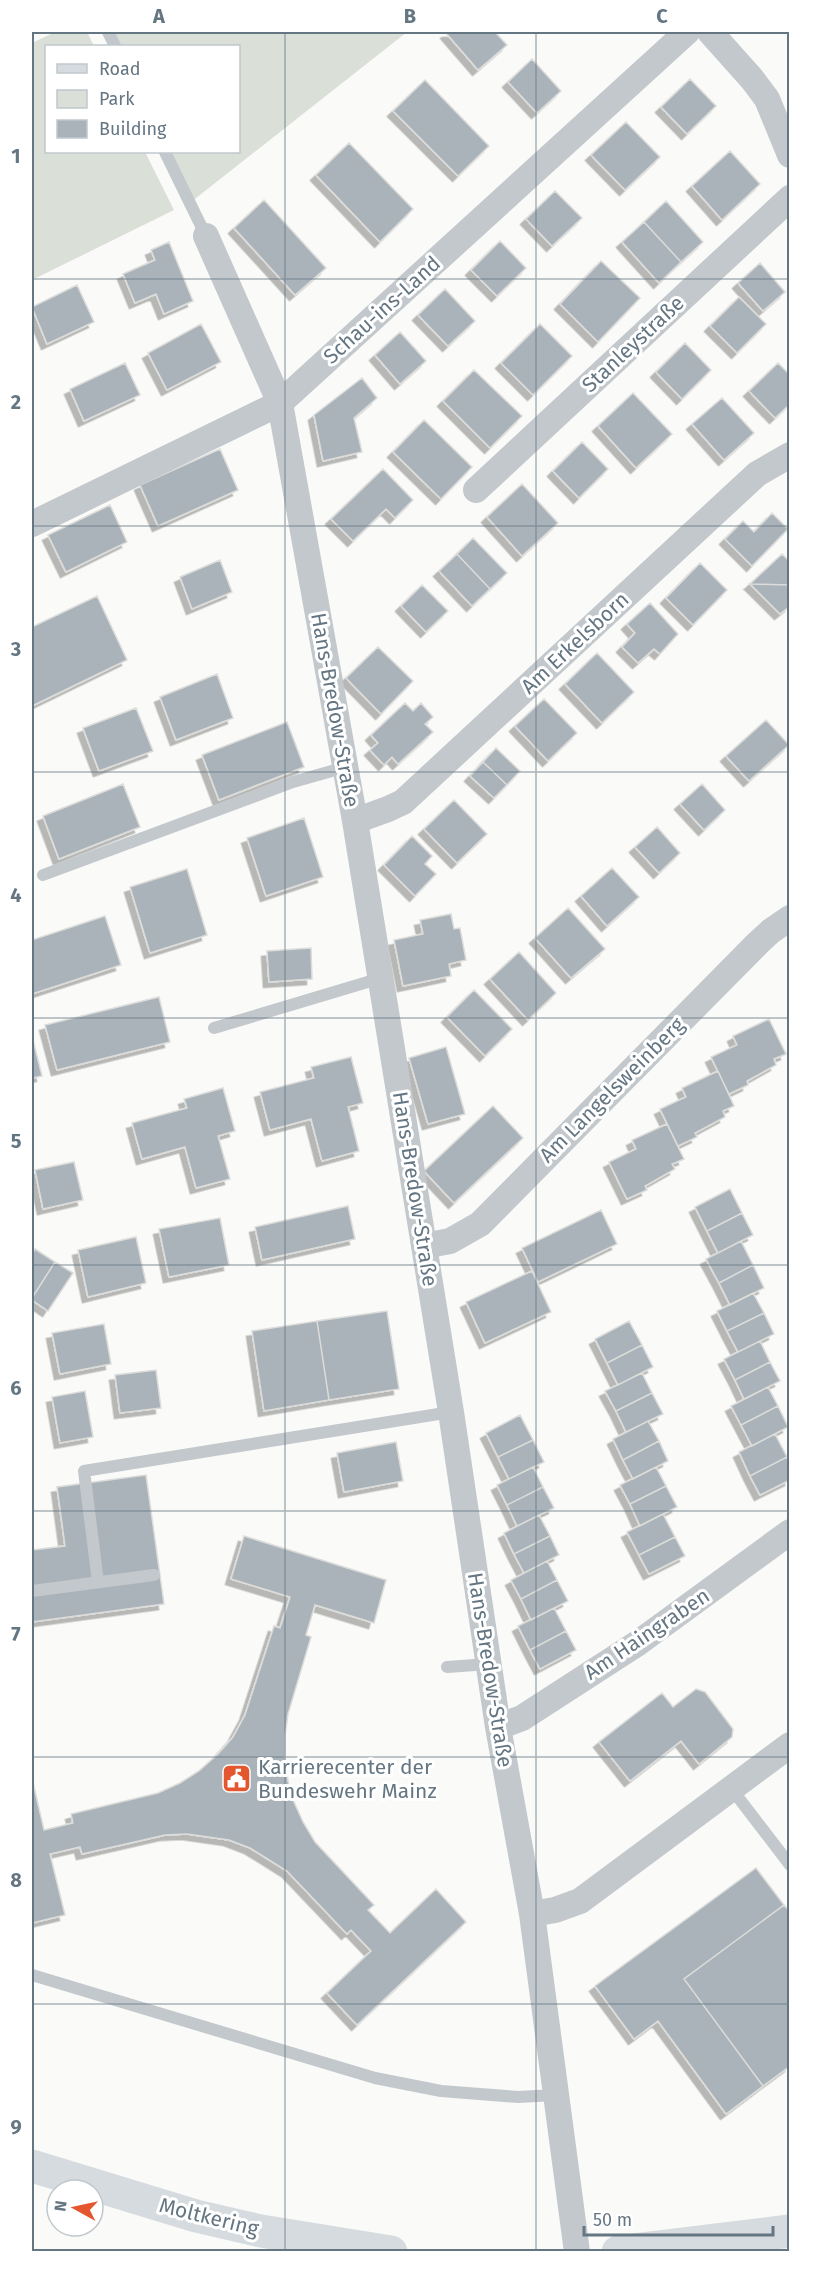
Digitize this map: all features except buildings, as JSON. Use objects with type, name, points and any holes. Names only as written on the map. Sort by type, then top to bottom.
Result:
[{"type":"street","name":"Schau-ins-Land","points":[[32,524],[280,403],[687,32]]},
{"type":"street","points":[[710,32],[767,99],[789,155]]},
{"type":"street","name":"Stanleystraße","points":[[476,490],[789,198]]},
{"type":"street","name":"Hans-Bredow-Straße","points":[[206,236],[280,403],[346,767],[451,1412],[498,1727],[532,1914],[577,2252]]},
{"type":"street","name":"Am Erkelsborn","points":[[355,821],[380,813],[402,802],[757,474],[789,455]]},
{"type":"street","name":"Am Langelsweinberg","points":[[424,1246],[450,1241],[480,1224],[759,942],[789,918]]},
{"type":"street","name":"Am Haingraben","points":[[498,1727],[522,1718],[638,1643],[787,1539]]},
{"type":"street","points":[[532,1914],[555,1910],[580,1900],[789,1745]]},
{"type":"street","name":"Moltkering","points":[[32,2166],[196,2216],[261,2231],[391,2252]]},
{"type":"street","points":[[618,2252],[789,2231]]},
{"type":"street","points":[[784,2252],[789,2251]]},
{"type":"lane","name":"Hans-Bredow-Straße","points":[[165,153],[206,236]]},
{"type":"lane","points":[[43,875],[293,782],[346,767]]},
{"type":"lane","points":[[214,1028],[381,978]]},
{"type":"lane","points":[[98,1582],[84,1471],[451,1412]]},
{"type":"lane","points":[[32,1591],[154,1575]]},
{"type":"lane","points":[[447,1667],[489,1664]]},
{"type":"lane","points":[[732,1788],[789,1866]]},
{"type":"lane","points":[[32,1975],[375,2078],[441,2091],[518,2097],[556,2095]]},
{"type":"green space","points":[[55,32],[87,32],[94,45],[45,45],[45,153],[146,153],[174,210],[32,280],[32,43]]},
{"type":"green space","points":[[114,32],[407,32],[191,202],[169,153],[240,153],[240,45],[120,45]]},
{"type":"place","name":"Karrierecenter der Bundeswehr Mainz","points":[[237,1779]]}]
